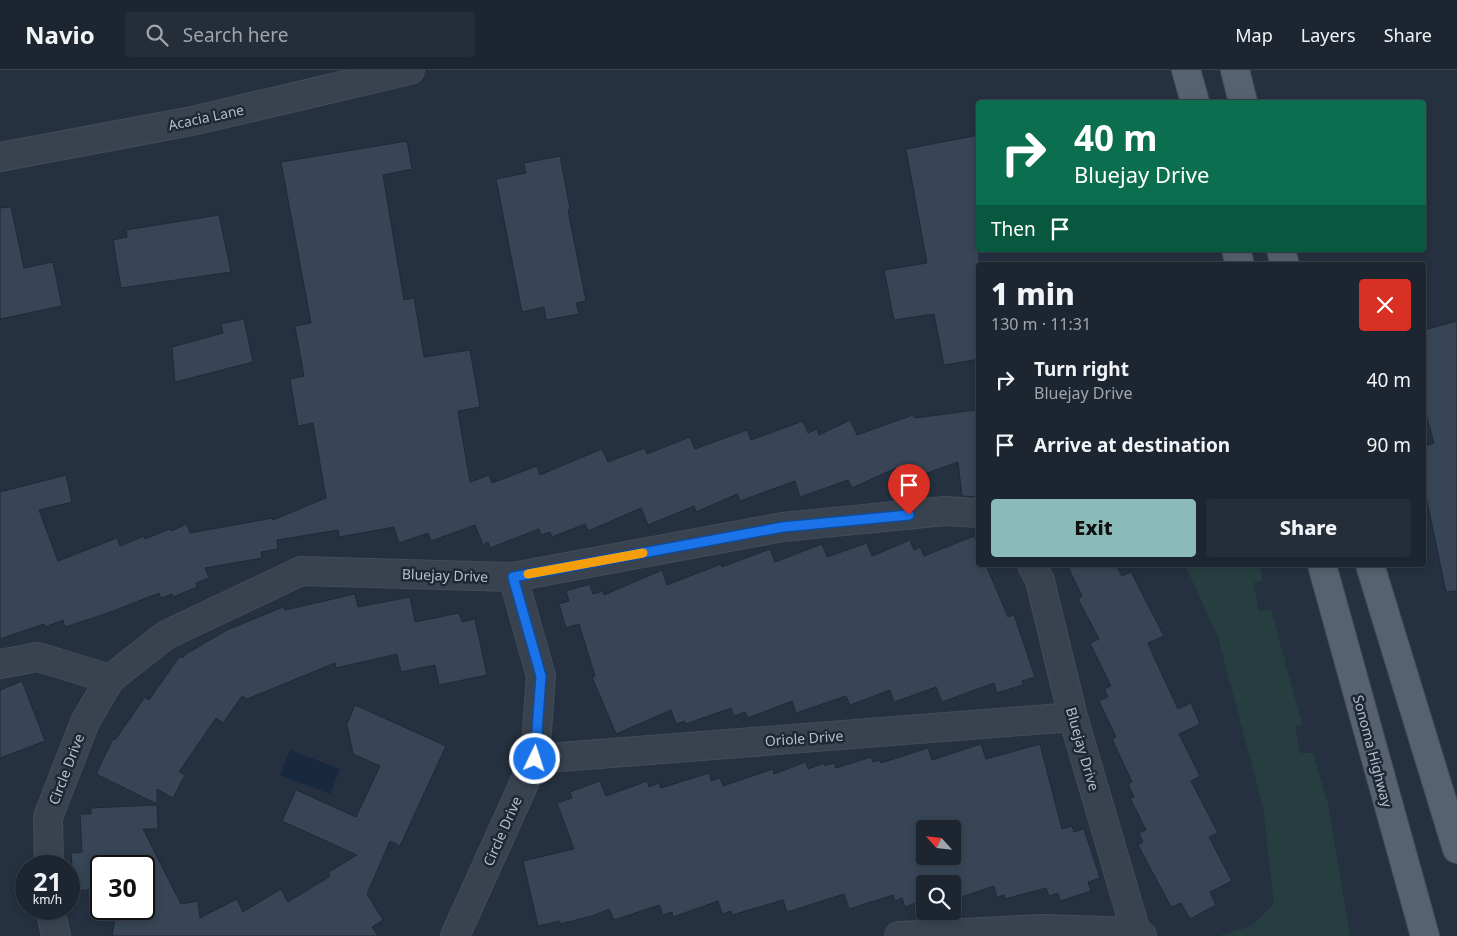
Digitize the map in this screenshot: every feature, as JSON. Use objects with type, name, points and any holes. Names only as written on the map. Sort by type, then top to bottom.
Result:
[{"type":"main road","points":[[1186,70],[1194,100]]},
{"type":"main road","points":[[1235,70],[1242,100]]},
{"type":"main road","name":"Sonoma Highway","points":[[1323,567],[1425,936]]},
{"type":"main road","points":[[1371,567],[1457,849]]},
{"type":"street","name":"Acacia Lane","points":[[0,157],[192,121],[410,70]]},
{"type":"street","name":"Bluejay Drive","points":[[110,678],[166,636],[301,571],[513,577],[783,527],[945,511],[976,513]]},
{"type":"street","name":"Bluejay Drive","points":[[1033,567],[1040,581],[1073,717],[1139,934]]},
{"type":"street","name":"Circle Drive","points":[[455,936],[535,759],[541,676],[513,577]]},
{"type":"street","points":[[0,664],[38,657],[110,678]]},
{"type":"street","name":"Circle Drive","points":[[49,855],[48,817],[85,722],[110,678]]},
{"type":"street","name":"Oriole Drive","points":[[535,759],[1073,717]]},
{"type":"street","points":[[52,920],[56,936]]},
{"type":"street","points":[[899,936],[1044,929],[1139,934]]},
{"type":"green space","points":[[1186,567],[1260,567],[1263,581],[1253,583],[1259,611],[1271,610],[1302,724],[1295,726],[1300,753],[1313,753],[1328,804],[1350,936],[1219,936],[1251,926],[1274,904],[1263,807],[1218,637]]},
{"type":"water","points":[[290,750],[340,769],[330,794],[280,775]]},
{"type":"building","points":[[976,136],[976,252],[979,252],[979,262],[976,262],[976,360],[944,365],[934,314],[894,320],[884,270],[927,263],[906,149]]},
{"type":"building","points":[[407,141],[412,169],[383,175],[404,300],[414,298],[424,357],[470,350],[480,407],[458,411],[470,482],[489,475],[492,483],[537,466],[540,475],[602,449],[608,462],[645,448],[647,454],[690,437],[695,449],[747,430],[751,440],[803,421],[808,433],[817,429],[819,435],[850,420],[857,435],[913,415],[915,418],[975,410],[976,497],[962,496],[958,462],[910,479],[908,475],[899,479],[896,468],[852,488],[848,480],[800,497],[795,481],[740,501],[737,494],[696,512],[694,506],[648,525],[641,508],[588,531],[585,524],[552,537],[550,532],[541,535],[539,529],[490,548],[488,542],[483,545],[475,525],[431,541],[428,533],[399,543],[394,527],[339,537],[338,530],[277,540],[278,549],[261,552],[262,558],[205,568],[209,578],[196,583],[197,587],[173,597],[172,594],[161,598],[159,593],[65,627],[63,620],[45,627],[44,624],[0,639],[0,492],[66,475],[72,502],[39,510],[58,561],[117,538],[120,546],[144,536],[145,539],[187,524],[190,533],[273,518],[273,520],[326,498],[313,423],[298,426],[290,379],[304,376],[295,326],[311,323],[281,162]]},
{"type":"building","points":[[560,156],[570,209],[568,210],[586,301],[576,303],[579,314],[546,320],[544,307],[522,312],[496,179],[526,173],[524,163]]},
{"type":"building","points":[[11,207],[24,268],[53,262],[62,306],[0,319],[0,208]]},
{"type":"building","points":[[219,215],[231,272],[121,288],[113,240],[127,237],[126,230]]},
{"type":"building","points":[[244,319],[253,362],[175,382],[172,347],[223,333],[221,324]]},
{"type":"building","points":[[1457,321],[1457,591],[1446,592],[1426,497],[1426,445],[1434,443],[1426,414],[1426,329]]},
{"type":"building","points":[[974,536],[976,540],[976,567],[987,567],[1008,617],[1014,615],[1035,677],[1022,681],[1023,685],[997,693],[994,683],[942,702],[936,687],[894,702],[890,690],[850,705],[846,696],[796,713],[792,701],[748,718],[745,712],[734,716],[731,708],[686,724],[685,721],[676,724],[671,710],[616,734],[592,677],[595,676],[579,624],[566,628],[559,604],[569,601],[566,591],[590,584],[593,594],[603,591],[604,595],[662,570],[667,585],[721,564],[722,567],[770,549],[775,562],[822,544],[827,557],[867,543],[872,556],[910,540],[914,550],[920,547],[924,556]]},
{"type":"building","points":[[1068,567],[1117,567],[1122,576],[1131,572],[1164,636],[1148,643],[1153,655],[1178,709],[1191,703],[1200,724],[1179,734],[1200,776],[1191,781],[1218,833],[1209,837],[1232,881],[1210,892],[1216,905],[1190,919],[1181,903],[1171,907],[1138,845],[1143,842],[1139,833],[1146,830],[1130,798],[1134,797],[1128,784],[1132,782],[1112,739],[1116,737],[1099,701],[1108,697],[1104,689],[1111,686],[1090,643],[1099,639],[1078,599],[1082,596]]},
{"type":"building","points":[[355,594],[358,607],[410,597],[415,622],[459,613],[462,622],[475,619],[487,675],[439,685],[435,665],[401,672],[397,654],[336,668],[335,663],[247,699],[242,696],[223,723],[216,718],[179,772],[185,775],[173,798],[157,789],[157,804],[96,774],[113,739],[115,740],[145,697],[149,700],[180,656],[183,658],[186,654],[227,630],[283,607],[285,610]]},
{"type":"building","points":[[22,681],[45,741],[0,758],[0,690]]},
{"type":"building","points":[[355,705],[446,746],[400,846],[390,841],[367,894],[383,920],[372,927],[378,936],[112,936],[115,920],[155,920],[155,855],[90,855],[90,890],[80,891],[80,855],[71,855],[71,853],[82,852],[80,814],[91,814],[91,808],[157,805],[158,829],[143,829],[181,904],[198,901],[200,918],[237,899],[243,912],[281,889],[288,902],[329,877],[329,872],[357,855],[282,821],[296,790],[356,817],[380,766],[353,754],[347,724]]},
{"type":"building","points":[[981,744],[986,759],[1040,744],[1062,829],[1072,826],[1074,832],[1084,829],[1100,878],[1088,882],[1091,891],[1060,901],[1058,893],[1049,896],[1046,888],[1005,899],[1004,895],[997,897],[994,886],[961,897],[961,875],[916,875],[916,903],[905,907],[902,898],[895,901],[893,895],[849,909],[844,894],[787,912],[783,900],[732,915],[731,911],[722,914],[718,901],[673,917],[672,912],[663,915],[659,905],[614,920],[609,909],[592,916],[560,924],[560,921],[538,926],[523,861],[574,849],[557,803],[572,798],[570,792],[600,781],[606,796],[647,781],[649,787],[659,783],[661,788],[709,773],[711,781],[720,778],[723,786],[773,769],[774,774],[806,762],[808,769],[825,763],[825,766],[834,763],[836,768],[871,757],[873,762],[880,760],[881,763],[928,748],[932,760]]},
{"type":"slow traffic","points":[[528,574],[643,553]]},
{"type":"route","points":[[535,759],[541,676],[513,577],[783,527],[909,515]]}]
